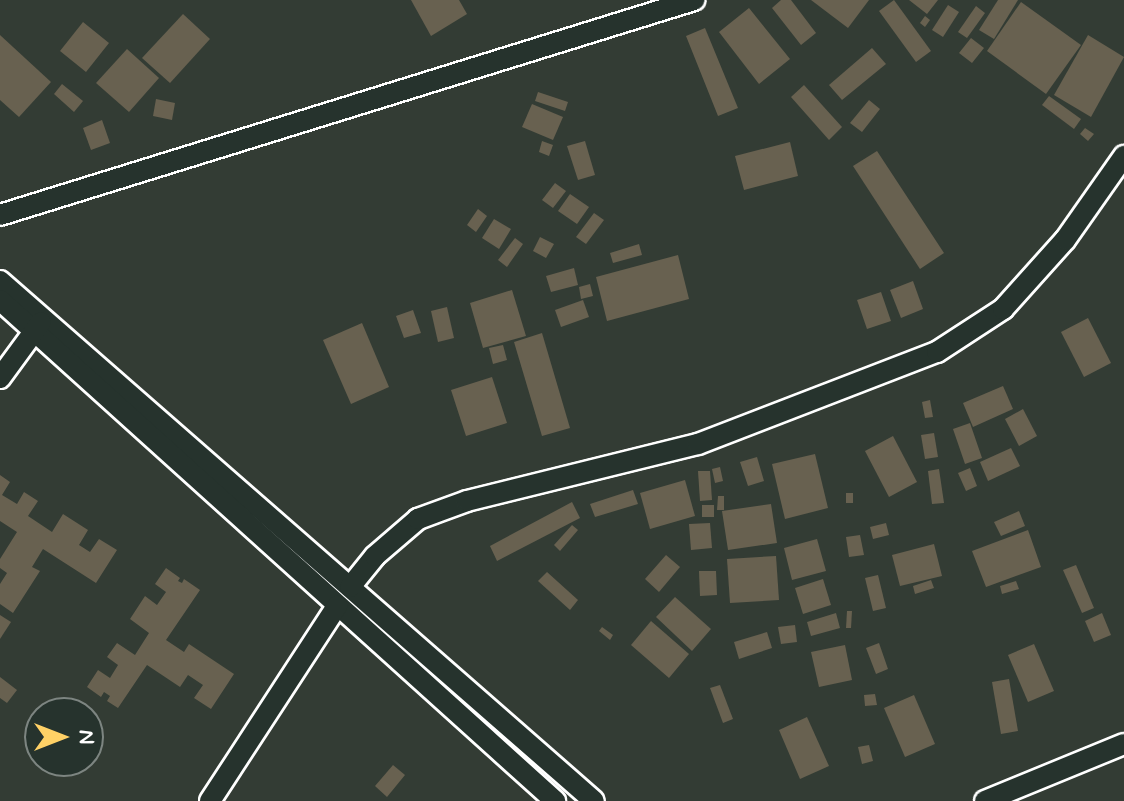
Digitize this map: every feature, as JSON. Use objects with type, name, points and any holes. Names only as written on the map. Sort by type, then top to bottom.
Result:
[{"type":"street","points":[[0,215],[694,0]]},
{"type":"street","points":[[350,587],[375,556],[418,519],[467,501],[698,444],[937,352],[1003,309],[1065,240],[1124,156]]},
{"type":"street","points":[[0,281],[38,324],[337,606],[555,801]]},
{"type":"street","points":[[0,300],[38,324],[350,587],[594,801]]},
{"type":"street","points":[[0,378],[38,324]]},
{"type":"street","points":[[210,801],[337,606]]},
{"type":"street","points":[[985,801],[1124,744]]},
{"type":"building","points":[[411,0],[459,0],[467,14],[431,36]]},
{"type":"building","points":[[781,0],[791,0],[816,33],[801,45],[772,8]]},
{"type":"building","points":[[811,0],[869,0],[848,28]]},
{"type":"building","points":[[894,0],[931,51],[916,62],[879,11]]},
{"type":"building","points":[[909,0],[938,0],[927,14]]},
{"type":"building","points":[[998,0],[1018,0],[994,39],[979,30]]},
{"type":"building","points":[[1021,2],[1081,45],[1046,94],[987,51]]},
{"type":"building","points":[[948,5],[959,12],[943,37],[932,30]]},
{"type":"building","points":[[976,6],[985,13],[967,38],[958,32]]},
{"type":"building","points":[[749,8],[790,59],[759,84],[719,32]]},
{"type":"building","points":[[183,14],[210,39],[170,83],[142,58]]},
{"type":"building","points":[[925,16],[930,20],[925,27],[920,23]]},
{"type":"building","points":[[83,22],[109,43],[86,72],[60,51]]},
{"type":"building","points":[[705,28],[738,108],[718,116],[686,36]]},
{"type":"building","points":[[0,35],[51,82],[19,117],[0,100]]},
{"type":"building","points":[[1088,35],[1124,57],[1091,117],[1054,95]]},
{"type":"building","points":[[971,38],[984,48],[972,63],[959,53]]},
{"type":"building","points":[[872,48],[886,64],[842,100],[829,85]]},
{"type":"building","points":[[127,49],[159,78],[129,112],[96,83]]},
{"type":"building","points":[[62,84],[83,101],[74,112],[54,94]]},
{"type":"building","points":[[804,85],[842,127],[829,140],[791,97]]},
{"type":"building","points":[[538,92],[568,102],[565,111],[535,101]]},
{"type":"building","points":[[1049,96],[1081,119],[1074,129],[1042,105]]},
{"type":"building","points":[[156,99],[175,103],[172,120],[153,116]]},
{"type":"building","points":[[869,100],[880,109],[862,132],[850,123]]},
{"type":"building","points":[[532,104],[563,117],[553,140],[522,127]]},
{"type":"building","points":[[102,120],[110,143],[91,150],[83,128]]},
{"type":"building","points":[[1085,128],[1094,134],[1088,141],[1080,134]]},
{"type":"building","points":[[542,141],[553,145],[549,156],[539,152]]},
{"type":"building","points":[[585,141],[595,175],[578,180],[567,146]]},
{"type":"building","points":[[790,142],[798,176],[744,190],[735,156]]},
{"type":"building","points":[[877,151],[944,253],[920,269],[853,166]]},
{"type":"building","points":[[555,183],[566,191],[553,208],[542,200]]},
{"type":"building","points":[[570,194],[589,207],[577,224],[558,211]]},
{"type":"building","points":[[478,209],[487,216],[476,232],[467,225]]},
{"type":"building","points":[[594,213],[604,220],[586,244],[576,237]]},
{"type":"building","points":[[494,219],[511,229],[499,249],[482,238]]},
{"type":"building","points":[[540,237],[554,244],[546,258],[533,251]]},
{"type":"building","points":[[515,238],[523,244],[507,267],[498,260]]},
{"type":"building","points":[[639,244],[642,255],[613,263],[610,253]]},
{"type":"building","points":[[678,255],[689,299],[607,321],[596,277]]},
{"type":"building","points":[[574,268],[578,285],[551,292],[546,276]]},
{"type":"building","points":[[913,281],[923,309],[901,318],[890,290]]},
{"type":"building","points":[[590,284],[593,296],[581,299],[579,287]]},
{"type":"building","points":[[512,290],[526,336],[483,348],[470,303]]},
{"type":"building","points":[[881,292],[891,321],[867,329],[857,300]]},
{"type":"building","points":[[583,300],[589,317],[561,327],[555,310]]},
{"type":"building","points":[[447,307],[454,338],[438,342],[431,311]]},
{"type":"building","points":[[413,310],[421,333],[404,338],[396,316]]},
{"type":"building","points":[[1088,318],[1111,363],[1084,377],[1061,332]]},
{"type":"building","points":[[362,323],[389,387],[351,404],[323,340]]},
{"type":"building","points":[[542,333],[570,428],[542,436],[514,342]]},
{"type":"building","points":[[503,345],[507,360],[493,364],[489,348]]},
{"type":"building","points":[[492,377],[507,423],[466,436],[451,390]]},
{"type":"building","points":[[1003,386],[1013,409],[973,427],[963,403]]},
{"type":"building","points":[[930,400],[933,417],[925,418],[922,402]]},
{"type":"building","points":[[1023,409],[1037,436],[1019,446],[1005,419]]},
{"type":"building","points":[[970,423],[982,458],[965,464],[953,429]]},
{"type":"building","points":[[934,433],[938,457],[925,459],[921,435]]},
{"type":"building","points":[[893,436],[917,482],[889,497],[865,451]]},
{"type":"building","points":[[1011,448],[1020,466],[988,481],[980,462]]},
{"type":"building","points":[[815,454],[828,508],[785,519],[772,464]]},
{"type":"building","points":[[757,457],[764,481],[748,486],[740,462]]},
{"type":"building","points":[[720,467],[723,481],[715,483],[712,469]]},
{"type":"building","points":[[970,468],[977,486],[966,491],[958,473]]},
{"type":"building","points":[[939,469],[944,503],[932,504],[928,471]]},
{"type":"building","points":[[698,471],[710,471],[712,500],[700,501]]},
{"type":"building","points":[[0,475],[10,482],[2,495],[17,504],[24,492],[38,501],[28,516],[52,532],[63,514],[88,530],[79,545],[90,552],[99,539],[117,550],[96,583],[43,549],[32,567],[40,571],[13,613],[0,604],[0,584],[7,573],[0,568],[0,559],[17,532],[0,521]]},
{"type":"building","points":[[685,480],[695,516],[650,529],[640,493]]},
{"type":"building","points":[[633,490],[638,504],[595,517],[590,504]]},
{"type":"building","points":[[846,493],[853,493],[853,503],[846,503]]},
{"type":"building","points":[[718,496],[724,496],[724,510],[717,510]]},
{"type":"building","points":[[572,502],[580,518],[497,561],[490,546]]},
{"type":"building","points":[[771,504],[777,543],[728,550],[722,511]]},
{"type":"building","points":[[702,505],[714,505],[714,517],[702,517]]},
{"type":"building","points":[[1019,511],[1025,526],[1001,536],[994,522]]},
{"type":"building","points":[[710,523],[712,548],[691,550],[689,524]]},
{"type":"building","points":[[886,523],[889,535],[873,539],[870,527]]},
{"type":"building","points":[[572,525],[578,530],[560,551],[554,545]]},
{"type":"building","points":[[1028,530],[1041,567],[986,587],[972,551]]},
{"type":"building","points":[[860,535],[864,555],[849,557],[846,537]]},
{"type":"building","points":[[817,539],[826,571],[792,580],[784,548]]},
{"type":"building","points":[[934,544],[942,576],[900,586],[892,555]]},
{"type":"building","points":[[666,555],[680,567],[659,592],[645,579]]},
{"type":"building","points":[[776,556],[779,600],[730,603],[727,559]]},
{"type":"building","points":[[1076,565],[1094,608],[1082,613],[1063,570]]},
{"type":"building","points":[[166,568],[180,578],[178,581],[182,583],[184,579],[200,590],[166,640],[184,652],[189,644],[234,674],[211,709],[194,698],[203,685],[188,675],[180,687],[147,665],[118,708],[107,701],[110,696],[104,692],[101,697],[87,687],[98,670],[110,678],[118,665],[107,657],[117,643],[135,655],[149,633],[130,619],[145,596],[157,605],[166,592],[155,584]]},
{"type":"building","points":[[699,571],[716,571],[717,595],[700,596]]},
{"type":"building","points":[[547,572],[578,600],[570,610],[538,581]]},
{"type":"building","points":[[878,575],[886,608],[873,611],[865,578]]},
{"type":"building","points":[[823,579],[831,605],[803,614],[795,588]]},
{"type":"building","points":[[931,580],[934,588],[915,594],[913,586]]},
{"type":"building","points":[[1016,581],[1019,589],[1002,594],[1000,586]]},
{"type":"building","points":[[675,597],[711,629],[692,651],[656,617]]},
{"type":"building","points":[[847,611],[852,611],[851,628],[846,628]]},
{"type":"building","points":[[836,613],[840,628],[811,636],[807,622]]},
{"type":"building","points":[[1102,613],[1111,635],[1094,642],[1085,621]]},
{"type":"building","points":[[0,615],[11,622],[0,639]]},
{"type":"building","points":[[651,621],[689,654],[669,678],[631,645]]},
{"type":"building","points":[[795,625],[797,642],[781,644],[778,627]]},
{"type":"building","points":[[602,627],[613,635],[610,640],[599,631]]},
{"type":"building","points":[[767,632],[772,648],[739,659],[734,642]]},
{"type":"building","points":[[879,643],[888,669],[876,674],[866,648]]},
{"type":"building","points":[[1034,644],[1054,691],[1028,702],[1008,655]]},
{"type":"building","points":[[845,645],[852,680],[819,687],[811,652]]},
{"type":"building","points":[[0,677],[17,690],[7,703],[0,698]]},
{"type":"building","points":[[1009,679],[1018,731],[1001,734],[992,682]]},
{"type":"building","points":[[720,685],[733,719],[723,723],[710,688]]},
{"type":"building","points":[[875,694],[877,705],[865,706],[864,695]]},
{"type":"building","points":[[914,695],[935,744],[905,757],[884,708]]},
{"type":"building","points":[[807,717],[829,766],[800,779],[779,730]]},
{"type":"building","points":[[869,745],[873,761],[862,764],[858,747]]},
{"type":"building","points":[[393,765],[405,775],[387,797],[375,786]]}]
